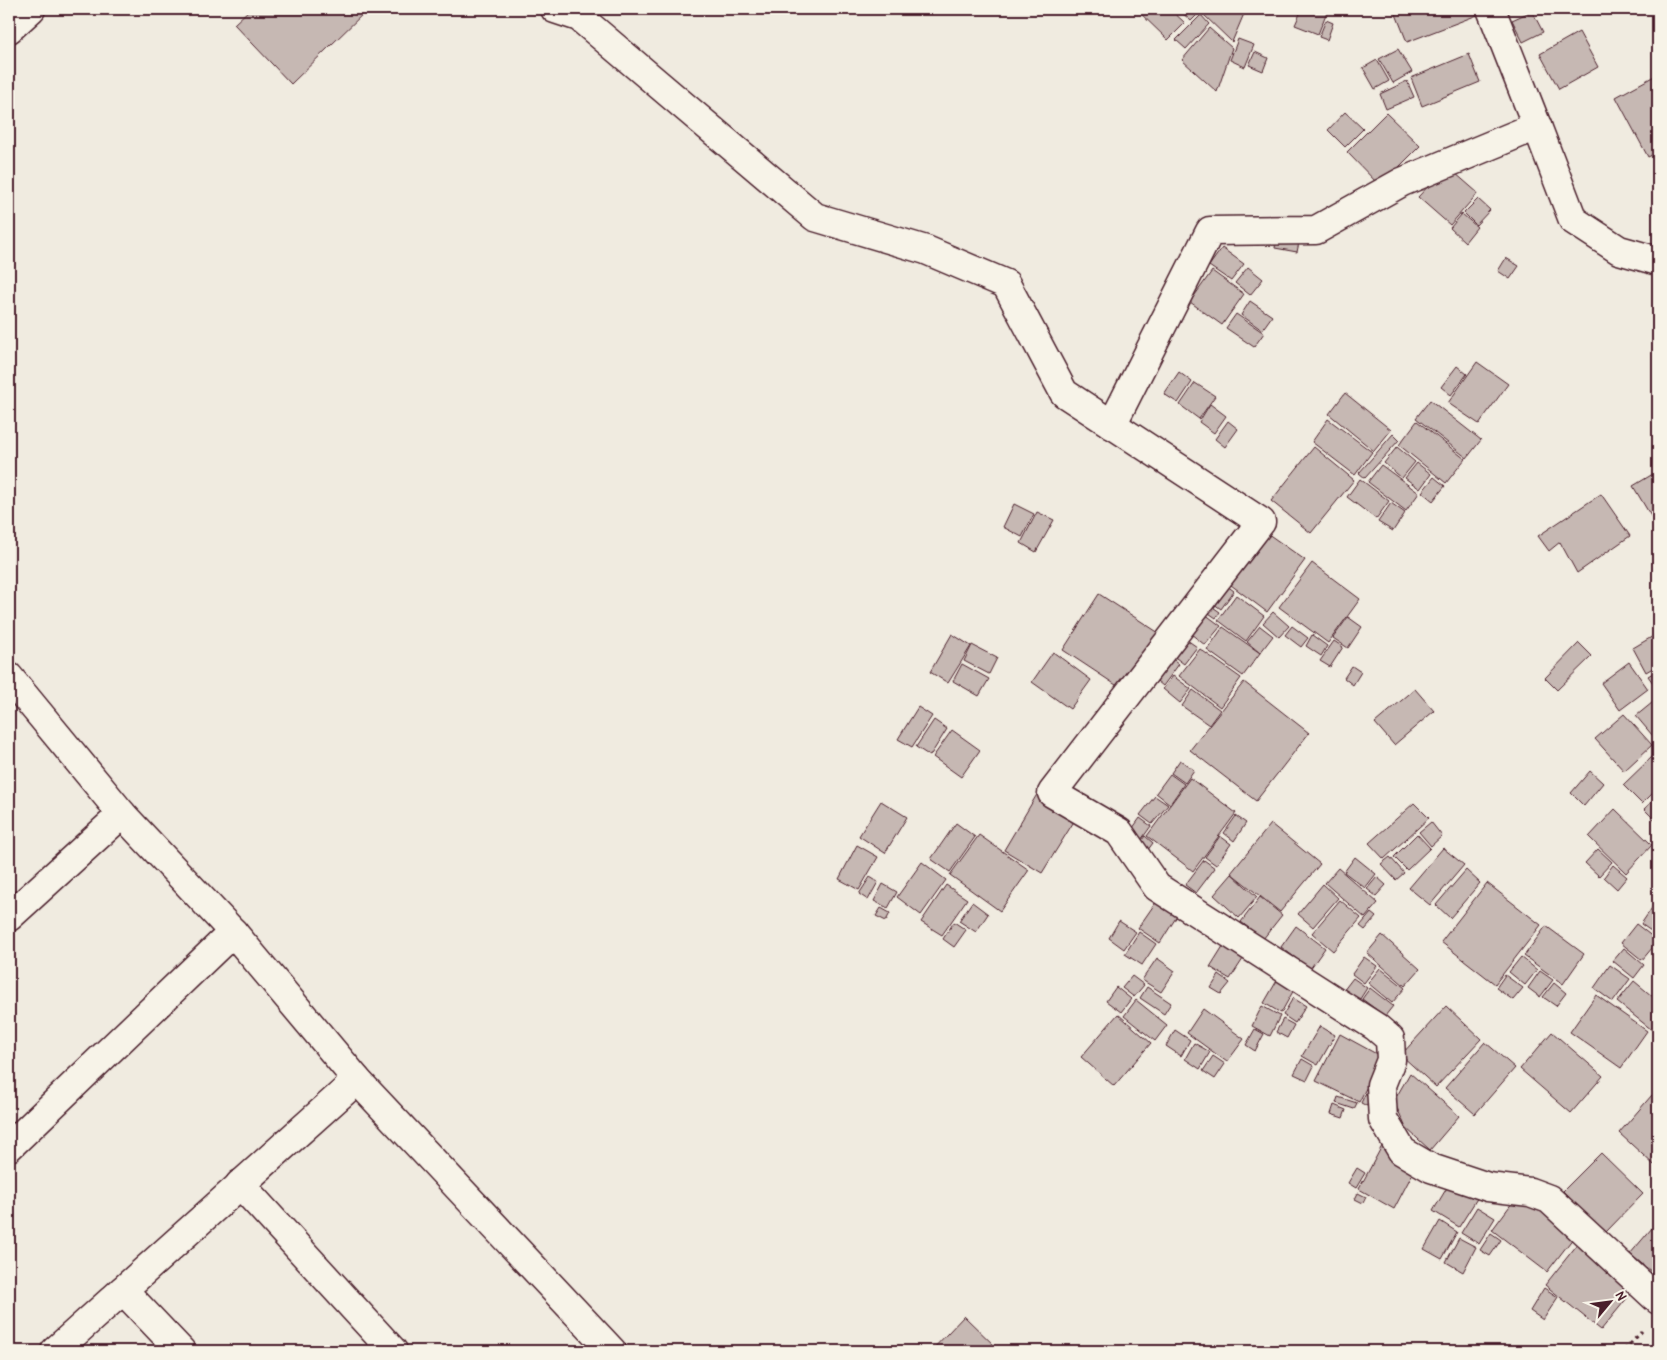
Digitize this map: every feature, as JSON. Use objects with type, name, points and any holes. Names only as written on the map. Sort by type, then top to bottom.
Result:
[{"type":"street","points":[[9,29],[31,9]]},
{"type":"street","points":[[555,9],[579,17],[815,217],[926,250],[1006,284],[1064,393],[1261,522],[1052,793],[1119,832],[1158,887],[1376,1027],[1390,1039],[1391,1060],[1381,1085],[1383,1119],[1402,1151],[1431,1168],[1488,1187],[1530,1192],[1549,1199],[1658,1300]]},
{"type":"street","points":[[1491,9],[1573,220],[1619,250],[1658,261]]},
{"type":"street","points":[[1112,425],[1210,231],[1316,230],[1402,182],[1537,126]]},
{"type":"street","points":[[11,683],[122,814],[233,932],[356,1080],[612,1351]]},
{"type":"street","points":[[9,917],[122,814]]},
{"type":"street","points":[[9,1147],[233,932]]},
{"type":"street","points":[[55,1351],[356,1080]]},
{"type":"street","points":[[240,1184],[393,1351]]},
{"type":"street","points":[[122,1290],[181,1351]]},
{"type":"building","points":[[250,9],[368,9],[291,84],[234,24]]},
{"type":"building","points":[[1136,9],[1170,9],[1185,23],[1168,40]]},
{"type":"building","points":[[1178,9],[1203,9],[1191,21]]},
{"type":"building","points":[[1208,9],[1246,9],[1232,42],[1203,14]]},
{"type":"building","points":[[1302,9],[1328,9],[1318,34],[1295,25]]},
{"type":"building","points":[[1394,9],[1478,9],[1480,14],[1407,42]]},
{"type":"building","points":[[1532,11],[1543,32],[1523,42],[1512,20]]},
{"type":"building","points":[[1201,15],[1209,24],[1186,49],[1176,40]]},
{"type":"building","points":[[1326,20],[1333,23],[1327,40],[1319,37]]},
{"type":"building","points":[[1209,28],[1232,48],[1217,92],[1182,60]]},
{"type":"building","points":[[1579,32],[1598,67],[1559,89],[1540,54]]},
{"type":"building","points":[[1238,39],[1254,45],[1245,67],[1230,60]]},
{"type":"building","points":[[1398,49],[1412,72],[1393,83],[1379,59]]},
{"type":"building","points":[[1255,52],[1268,58],[1263,71],[1249,65]]},
{"type":"building","points":[[1469,54],[1480,82],[1422,106],[1411,78]]},
{"type":"building","points":[[1377,60],[1389,81],[1375,89],[1363,68]]},
{"type":"building","points":[[1658,74],[1658,152],[1648,157],[1616,97]]},
{"type":"building","points":[[1407,81],[1414,97],[1386,109],[1380,94]]},
{"type":"building","points":[[1345,112],[1363,129],[1345,147],[1328,130]]},
{"type":"building","points":[[1386,113],[1420,146],[1380,186],[1347,152]]},
{"type":"building","points":[[1447,166],[1478,193],[1450,225],[1418,197]]},
{"type":"building","points":[[1478,199],[1490,210],[1476,225],[1464,213]]},
{"type":"building","points":[[1462,214],[1477,227],[1465,242],[1450,228]]},
{"type":"building","points":[[1277,235],[1300,238],[1297,252],[1275,248]]},
{"type":"building","points":[[1222,248],[1244,264],[1231,281],[1209,266]]},
{"type":"building","points":[[1506,258],[1519,266],[1510,279],[1498,271]]},
{"type":"building","points":[[1248,267],[1263,279],[1250,295],[1235,283]]},
{"type":"building","points":[[1212,271],[1244,294],[1222,325],[1190,302]]},
{"type":"building","points":[[1250,301],[1272,316],[1262,330],[1241,315]]},
{"type":"building","points":[[1236,314],[1264,333],[1254,347],[1226,328]]},
{"type":"building","points":[[1477,362],[1508,384],[1479,424],[1448,403]]},
{"type":"building","points":[[1457,366],[1467,374],[1451,395],[1441,387]]},
{"type":"building","points":[[1179,372],[1192,382],[1178,403],[1164,394]]},
{"type":"building","points":[[1195,383],[1215,396],[1199,419],[1180,405]]},
{"type":"building","points":[[1345,393],[1391,430],[1374,451],[1329,414]]},
{"type":"building","points":[[1430,400],[1481,440],[1467,458],[1416,418]]},
{"type":"building","points":[[1210,404],[1226,416],[1214,433],[1199,422]]},
{"type":"building","points":[[1328,419],[1372,452],[1355,475],[1312,442]]},
{"type":"building","points":[[1228,421],[1238,429],[1225,447],[1215,439]]},
{"type":"building","points":[[1417,421],[1465,459],[1446,483],[1399,445]]},
{"type":"building","points":[[1393,434],[1399,440],[1365,478],[1359,473]]},
{"type":"building","points":[[1314,447],[1354,480],[1311,533],[1271,501]]},
{"type":"building","points":[[1397,447],[1415,462],[1402,478],[1384,463]]},
{"type":"building","points":[[1417,463],[1431,474],[1420,489],[1405,478]]},
{"type":"building","points":[[1381,465],[1419,493],[1406,511],[1368,482]]},
{"type":"building","points":[[1658,471],[1658,528],[1633,486]]},
{"type":"building","points":[[1434,477],[1445,486],[1433,501],[1422,492]]},
{"type":"building","points":[[1360,479],[1389,501],[1376,519],[1347,497]]},
{"type":"building","points":[[1601,494],[1630,536],[1577,573],[1560,542],[1549,551],[1538,536]]},
{"type":"building","points":[[1391,503],[1405,513],[1393,531],[1378,522]]},
{"type":"building","points":[[1014,504],[1034,514],[1022,537],[1003,527]]},
{"type":"building","points":[[1037,512],[1054,520],[1036,552],[1021,543]]},
{"type":"building","points":[[1264,531],[1305,560],[1267,612],[1227,582]]},
{"type":"building","points":[[1312,563],[1360,599],[1328,643],[1279,607]]},
{"type":"building","points":[[1223,583],[1234,591],[1221,609],[1210,601]]},
{"type":"building","points":[[1099,594],[1159,633],[1122,689],[1063,650]]},
{"type":"building","points":[[1236,595],[1264,616],[1246,641],[1218,620]]},
{"type":"building","points":[[1204,601],[1220,612],[1216,618],[1200,607]]},
{"type":"building","points":[[1201,611],[1221,626],[1205,645],[1186,630]]},
{"type":"building","points":[[1273,612],[1289,626],[1279,637],[1263,623]]},
{"type":"building","points":[[1348,617],[1362,627],[1348,648],[1333,638]]},
{"type":"building","points":[[1260,626],[1273,636],[1260,653],[1247,642]]},
{"type":"building","points":[[1292,626],[1308,638],[1301,647],[1285,635]]},
{"type":"building","points":[[1223,627],[1260,653],[1243,676],[1207,650]]},
{"type":"building","points":[[952,634],[971,646],[948,683],[930,672]]},
{"type":"building","points":[[1180,635],[1197,647],[1184,664],[1168,652]]},
{"type":"building","points":[[1312,635],[1327,646],[1321,656],[1306,646]]},
{"type":"building","points":[[1655,635],[1658,640],[1658,665],[1646,672],[1633,648]]},
{"type":"building","points":[[1334,641],[1343,647],[1330,667],[1320,661]]},
{"type":"building","points":[[1579,643],[1592,656],[1557,690],[1545,678]]},
{"type":"building","points":[[972,645],[997,658],[989,674],[964,661]]},
{"type":"building","points":[[1200,649],[1241,678],[1220,707],[1179,676]]},
{"type":"building","points":[[1053,652],[1091,680],[1070,709],[1032,682]]},
{"type":"building","points":[[1169,656],[1179,664],[1163,686],[1152,677]]},
{"type":"building","points":[[1629,662],[1648,689],[1620,710],[1601,683]]},
{"type":"building","points":[[962,664],[989,679],[979,696],[953,681]]},
{"type":"building","points":[[1352,666],[1361,672],[1353,685],[1344,678]]},
{"type":"building","points":[[1658,670],[1658,690],[1648,676]]},
{"type":"building","points":[[1173,676],[1191,689],[1180,703],[1163,689]]},
{"type":"building","points":[[1244,682],[1309,733],[1256,801],[1190,750]]},
{"type":"building","points":[[1415,689],[1434,711],[1394,745],[1375,723]]},
{"type":"building","points":[[1193,690],[1220,710],[1209,725],[1182,706]]},
{"type":"building","points":[[1658,698],[1658,742],[1636,716]]},
{"type":"building","points":[[918,707],[932,716],[912,747],[898,739]]},
{"type":"building","points":[[1624,714],[1652,745],[1624,771],[1595,739]]},
{"type":"building","points":[[934,720],[947,729],[930,756],[916,747]]},
{"type":"building","points":[[952,730],[980,750],[961,777],[933,757]]},
{"type":"building","points":[[1653,756],[1658,761],[1658,788],[1642,804],[1623,785]]},
{"type":"building","points":[[1180,760],[1194,770],[1185,783],[1171,773]]},
{"type":"building","points":[[1590,771],[1603,783],[1584,806],[1571,793]]},
{"type":"building","points":[[1170,774],[1184,784],[1170,804],[1156,793]]},
{"type":"building","points":[[1190,778],[1236,813],[1193,871],[1147,836]]},
{"type":"building","points":[[1039,791],[1078,815],[1042,873],[1004,850]]},
{"type":"building","points":[[1155,796],[1168,805],[1152,824],[1140,815]]},
{"type":"building","points":[[1658,796],[1658,823],[1644,809]]},
{"type":"building","points":[[881,801],[907,817],[885,853],[859,836]]},
{"type":"building","points":[[1414,803],[1429,818],[1384,859],[1369,843]]},
{"type":"building","points":[[1615,809],[1652,845],[1626,873],[1589,837]]},
{"type":"building","points":[[1236,816],[1246,823],[1234,841],[1224,833]]},
{"type":"building","points":[[1140,818],[1151,826],[1141,840],[1130,832]]},
{"type":"building","points":[[1431,822],[1442,836],[1431,846],[1419,832]]},
{"type":"building","points":[[956,823],[975,837],[950,872],[931,859]]},
{"type":"building","points":[[1271,824],[1320,864],[1280,912],[1231,873]]},
{"type":"building","points":[[1417,834],[1430,848],[1407,870],[1394,857]]},
{"type":"building","points":[[979,835],[1029,870],[1000,911],[950,875]]},
{"type":"building","points":[[1145,836],[1153,843],[1147,851],[1139,844]]},
{"type":"building","points":[[1220,836],[1231,844],[1216,865],[1205,857]]},
{"type":"building","points":[[857,845],[878,857],[859,890],[839,879]]},
{"type":"building","points":[[1443,848],[1464,865],[1430,905],[1409,888]]},
{"type":"building","points":[[1598,849],[1612,862],[1599,876],[1585,863]]},
{"type":"building","points":[[1355,857],[1376,874],[1365,888],[1344,872]]},
{"type":"building","points":[[1390,857],[1404,873],[1396,880],[1381,864]]},
{"type":"building","points":[[1204,860],[1215,868],[1196,893],[1185,885]]},
{"type":"building","points":[[922,862],[946,880],[921,915],[897,897]]},
{"type":"building","points":[[1613,865],[1627,877],[1617,889],[1604,877]]},
{"type":"building","points":[[1338,868],[1378,903],[1365,918],[1325,883]]},
{"type":"building","points":[[1466,870],[1480,883],[1450,918],[1436,905]]},
{"type":"building","points":[[1232,874],[1257,897],[1239,918],[1214,895]]},
{"type":"building","points":[[870,877],[878,882],[868,900],[859,894]]},
{"type":"building","points":[[1377,877],[1386,885],[1376,896],[1367,889]]},
{"type":"building","points":[[1487,883],[1541,925],[1495,984],[1441,942]]},
{"type":"building","points":[[883,884],[897,892],[888,908],[874,901]]},
{"type":"building","points":[[1323,884],[1338,898],[1313,927],[1298,914]]},
{"type":"building","points":[[946,885],[967,899],[942,935],[921,922]]},
{"type":"building","points":[[1260,897],[1282,915],[1263,939],[1241,922]]},
{"type":"building","points":[[1658,899],[1658,936],[1641,924]]},
{"type":"building","points":[[1340,900],[1361,918],[1333,951],[1312,933]]},
{"type":"building","points":[[972,902],[988,914],[976,932],[959,921]]},
{"type":"building","points":[[1156,902],[1177,916],[1160,943],[1138,928]]},
{"type":"building","points":[[881,908],[890,913],[886,921],[876,916]]},
{"type":"building","points":[[1371,913],[1376,917],[1365,930],[1360,926]]},
{"type":"building","points":[[1119,921],[1136,932],[1124,949],[1109,938]]},
{"type":"building","points":[[954,922],[966,930],[954,947],[943,939]]},
{"type":"building","points":[[1636,924],[1658,941],[1642,960],[1621,943]]},
{"type":"building","points":[[1296,926],[1325,948],[1310,969],[1281,947]]},
{"type":"building","points":[[1546,926],[1584,954],[1563,984],[1524,956]]},
{"type":"building","points":[[1139,932],[1156,944],[1142,965],[1125,954]]},
{"type":"building","points":[[1382,935],[1420,969],[1405,986],[1367,953]]},
{"type":"building","points":[[1225,943],[1245,956],[1230,979],[1210,967]]},
{"type":"building","points":[[1624,948],[1644,965],[1634,978],[1613,961]]},
{"type":"building","points":[[1364,957],[1377,966],[1364,983],[1352,974]]},
{"type":"building","points":[[1521,957],[1537,970],[1525,985],[1509,972]]},
{"type":"building","points":[[1157,958],[1175,971],[1161,992],[1142,980]]},
{"type":"building","points":[[1610,965],[1630,979],[1613,1002],[1594,988]]},
{"type":"building","points":[[1380,968],[1405,988],[1392,1003],[1368,983]]},
{"type":"building","points":[[1540,971],[1553,980],[1540,997],[1528,988]]},
{"type":"building","points":[[1219,975],[1230,983],[1221,994],[1211,988]]},
{"type":"building","points":[[1505,975],[1523,988],[1513,1000],[1496,988]]},
{"type":"building","points":[[1132,976],[1144,985],[1134,997],[1122,988]]},
{"type":"building","points":[[1279,977],[1296,986],[1281,1013],[1264,1003]]},
{"type":"building","points":[[1353,978],[1367,988],[1358,1002],[1343,991]]},
{"type":"building","points":[[1634,981],[1658,1001],[1658,1022],[1652,1030],[1617,1002]]},
{"type":"building","points":[[1554,983],[1566,993],[1556,1006],[1543,997]]},
{"type":"building","points":[[1116,987],[1131,999],[1121,1012],[1106,1001]]},
{"type":"building","points":[[1147,987],[1171,1003],[1164,1014],[1140,998]]},
{"type":"building","points":[[1370,988],[1393,1006],[1385,1016],[1362,999]]},
{"type":"building","points":[[1596,995],[1647,1031],[1621,1068],[1570,1032]]},
{"type":"building","points":[[1293,998],[1306,1006],[1295,1023],[1283,1015]]},
{"type":"building","points":[[1136,1000],[1167,1025],[1155,1041],[1124,1016]]},
{"type":"building","points":[[1262,1006],[1280,1016],[1270,1036],[1252,1026]]},
{"type":"building","points":[[1446,1006],[1481,1039],[1436,1087],[1401,1055]]},
{"type":"building","points":[[1203,1009],[1244,1039],[1227,1062],[1187,1033]]},
{"type":"building","points":[[1118,1014],[1151,1043],[1114,1086],[1081,1057]]},
{"type":"building","points":[[1283,1019],[1294,1025],[1287,1038],[1276,1032]]},
{"type":"building","points":[[1320,1026],[1335,1035],[1318,1065],[1302,1056]]},
{"type":"building","points":[[1255,1029],[1264,1034],[1255,1051],[1246,1045]]},
{"type":"building","points":[[1175,1030],[1190,1040],[1181,1056],[1166,1046]]},
{"type":"building","points":[[1552,1032],[1603,1076],[1571,1113],[1520,1069]]},
{"type":"building","points":[[1340,1034],[1382,1057],[1359,1102],[1316,1081]]},
{"type":"building","points":[[1485,1042],[1515,1068],[1475,1114],[1445,1088]]},
{"type":"building","points":[[1194,1043],[1210,1052],[1200,1069],[1185,1059]]},
{"type":"building","points":[[1213,1056],[1225,1064],[1215,1079],[1203,1071]]},
{"type":"building","points":[[1302,1059],[1314,1066],[1307,1080],[1294,1074]]},
{"type":"building","points":[[1410,1073],[1459,1116],[1430,1150],[1406,1128],[1394,1101]]},
{"type":"building","points":[[1371,1082],[1369,1107],[1361,1103]]},
{"type":"building","points":[[1652,1095],[1658,1101],[1658,1160],[1654,1165],[1619,1133]]},
{"type":"building","points":[[1338,1097],[1357,1103],[1354,1109],[1336,1103]]},
{"type":"building","points":[[1334,1105],[1346,1110],[1343,1118],[1331,1114]]},
{"type":"building","points":[[1382,1146],[1417,1165],[1394,1209],[1359,1189]]},
{"type":"building","points":[[1601,1153],[1643,1194],[1605,1233],[1563,1191]]},
{"type":"building","points":[[1357,1168],[1365,1173],[1356,1188],[1348,1183]]},
{"type":"building","points":[[1451,1181],[1478,1197],[1459,1227],[1433,1211]]},
{"type":"building","points":[[1521,1191],[1577,1233],[1547,1272],[1492,1230]]},
{"type":"building","points":[[1358,1193],[1366,1197],[1363,1203],[1355,1199]]},
{"type":"building","points":[[1477,1207],[1495,1218],[1479,1244],[1461,1233]]},
{"type":"building","points":[[1440,1221],[1457,1232],[1442,1259],[1424,1249]]},
{"type":"building","points":[[1658,1221],[1658,1277],[1630,1254]]},
{"type":"building","points":[[1491,1233],[1501,1240],[1490,1256],[1480,1250]]},
{"type":"building","points":[[1459,1238],[1476,1247],[1463,1272],[1446,1262]]},
{"type":"building","points":[[1581,1240],[1637,1286],[1601,1330],[1545,1285]]},
{"type":"building","points":[[1544,1288],[1558,1297],[1543,1320],[1530,1311]]},
{"type":"building","points":[[964,1316],[1000,1351],[931,1351]]}]
